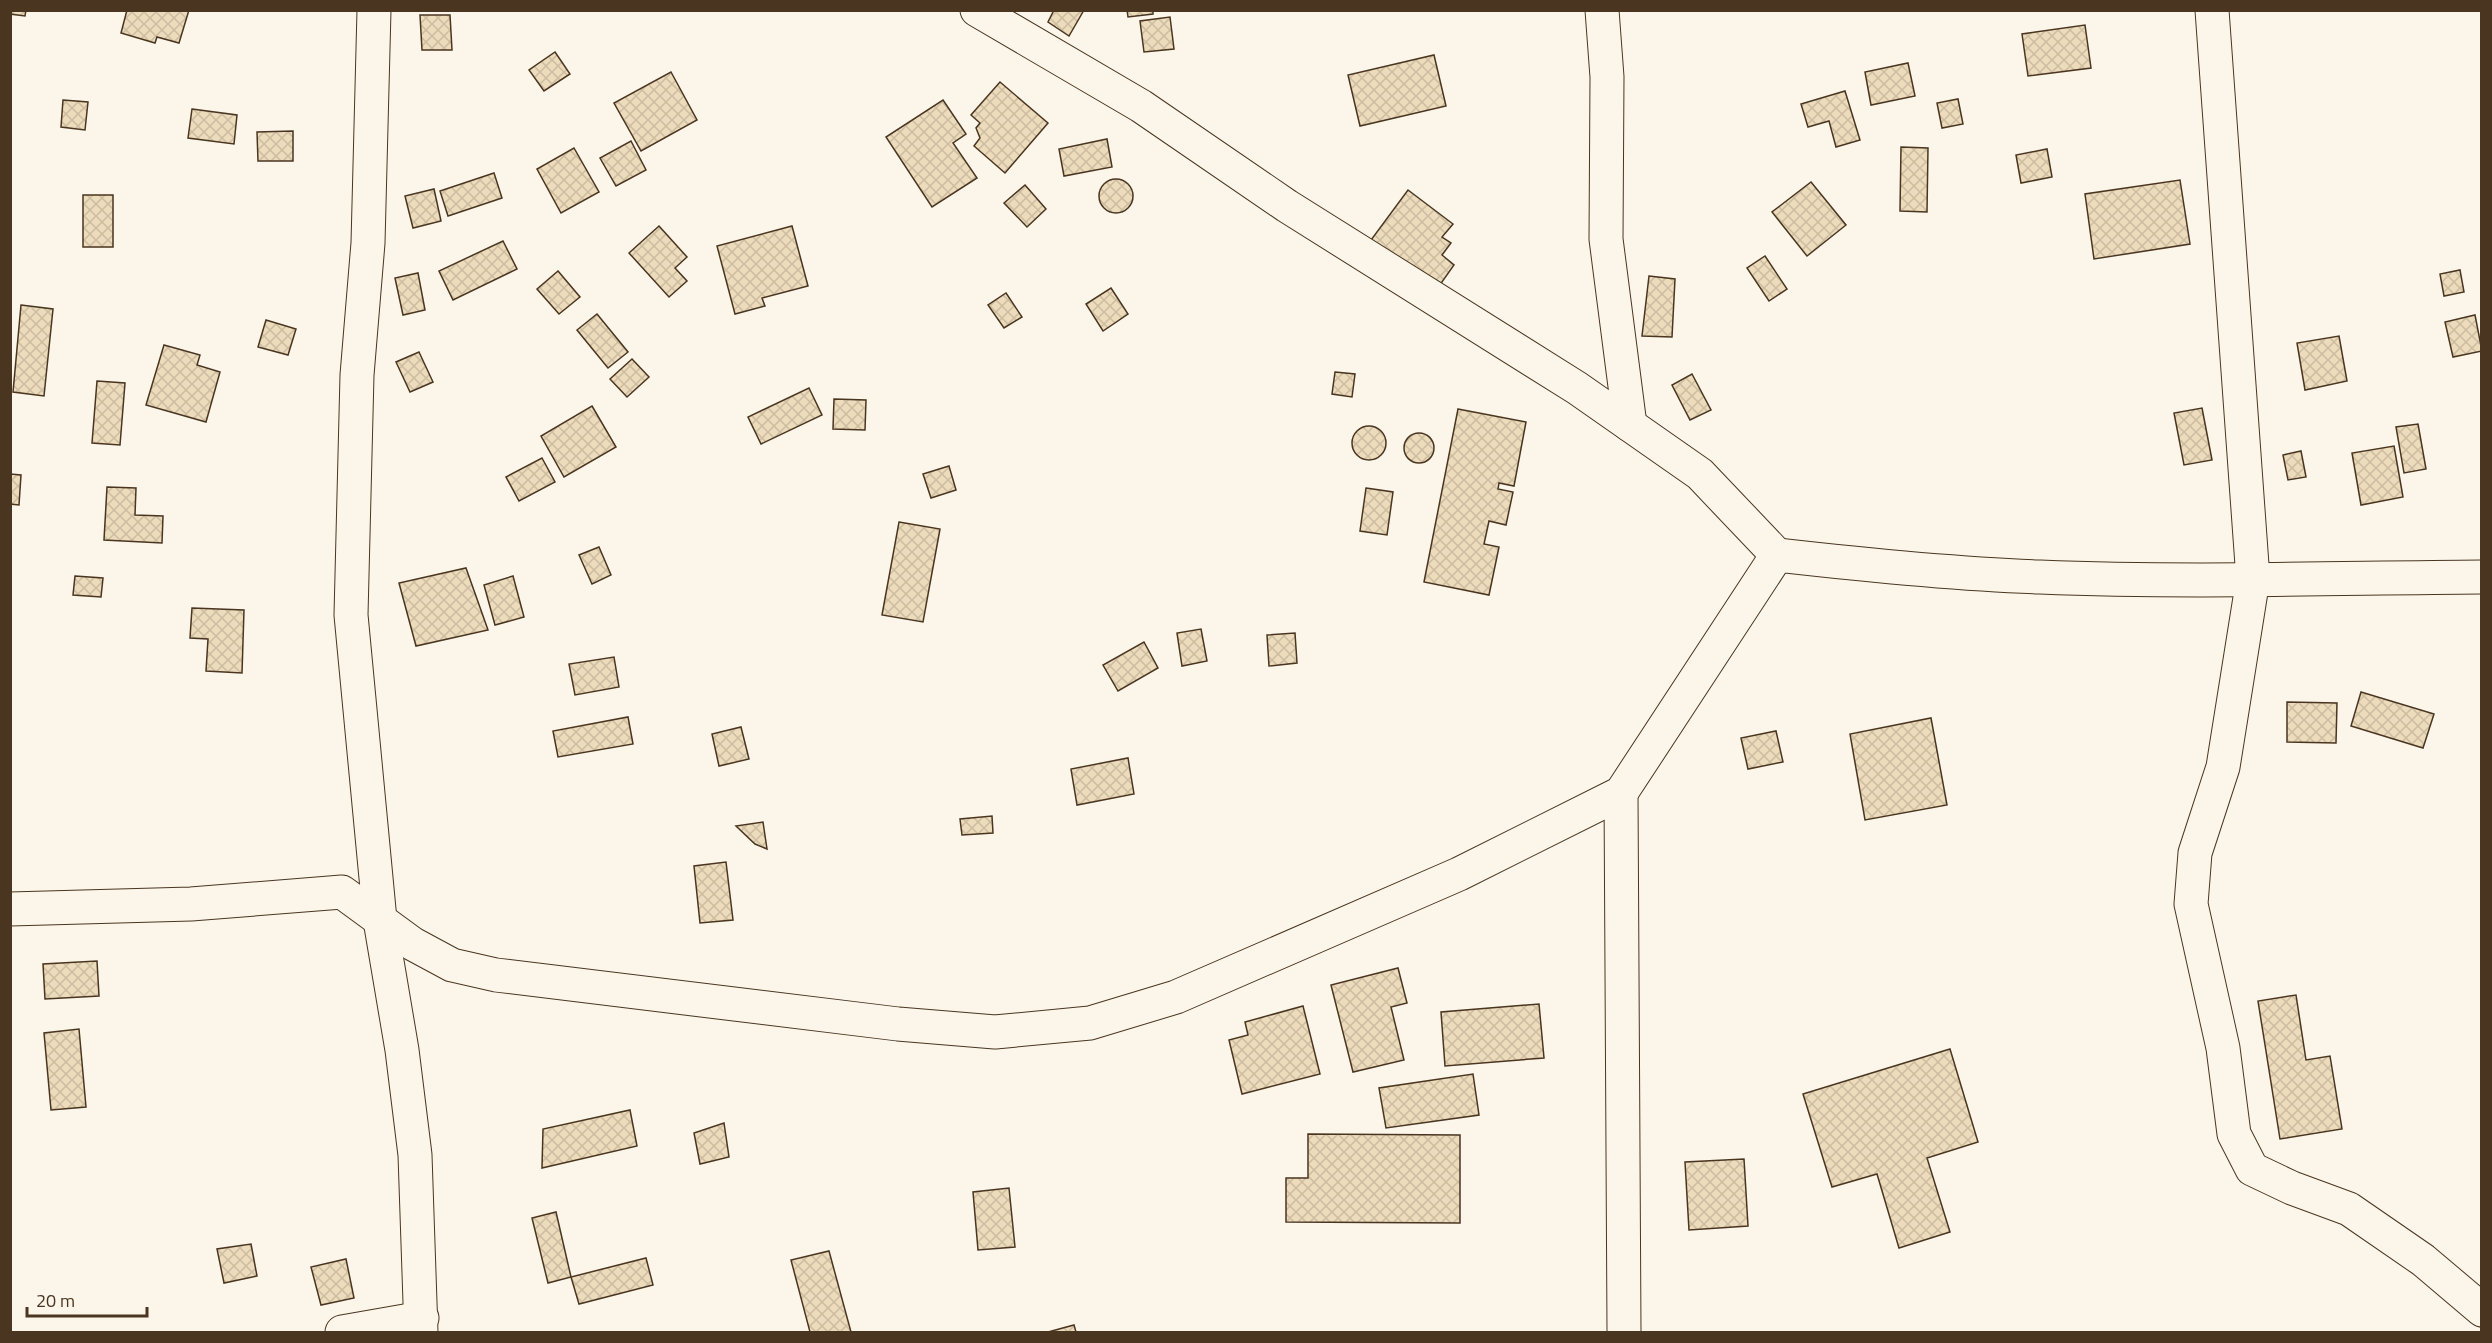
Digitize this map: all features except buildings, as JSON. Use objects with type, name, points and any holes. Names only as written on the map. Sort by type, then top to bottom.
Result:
[{"type":"street","points":[[342,1332],[422,1325],[415,1155],[402,1050],[380,920],[351,615],[357,375],[368,243],[374,10]]},
{"type":"street","points":[[977,10],[1141,106],[1287,206],[1577,388],[1700,474],[1777,555],[1889,568],[2041,577],[2253,579],[2481,577]]},
{"type":"street","points":[[1602,10],[1607,77],[1606,239],[1630,425]]},
{"type":"street","points":[[2212,10],[2253,579],[2223,767],[2195,853],[2191,904],[2223,1048],[2234,1134],[2252,1169],[2292,1188],[2349,1209],[2423,1260],[2481,1310]]},
{"type":"street","points":[[10,909],[191,904],[342,892],[414,944],[452,964],[496,975],[898,1024],[995,1032],[1090,1023],[1186,993],[1459,874],[1621,793],[1777,555]]},
{"type":"street","points":[[1621,793],[1624,1332]]}]
